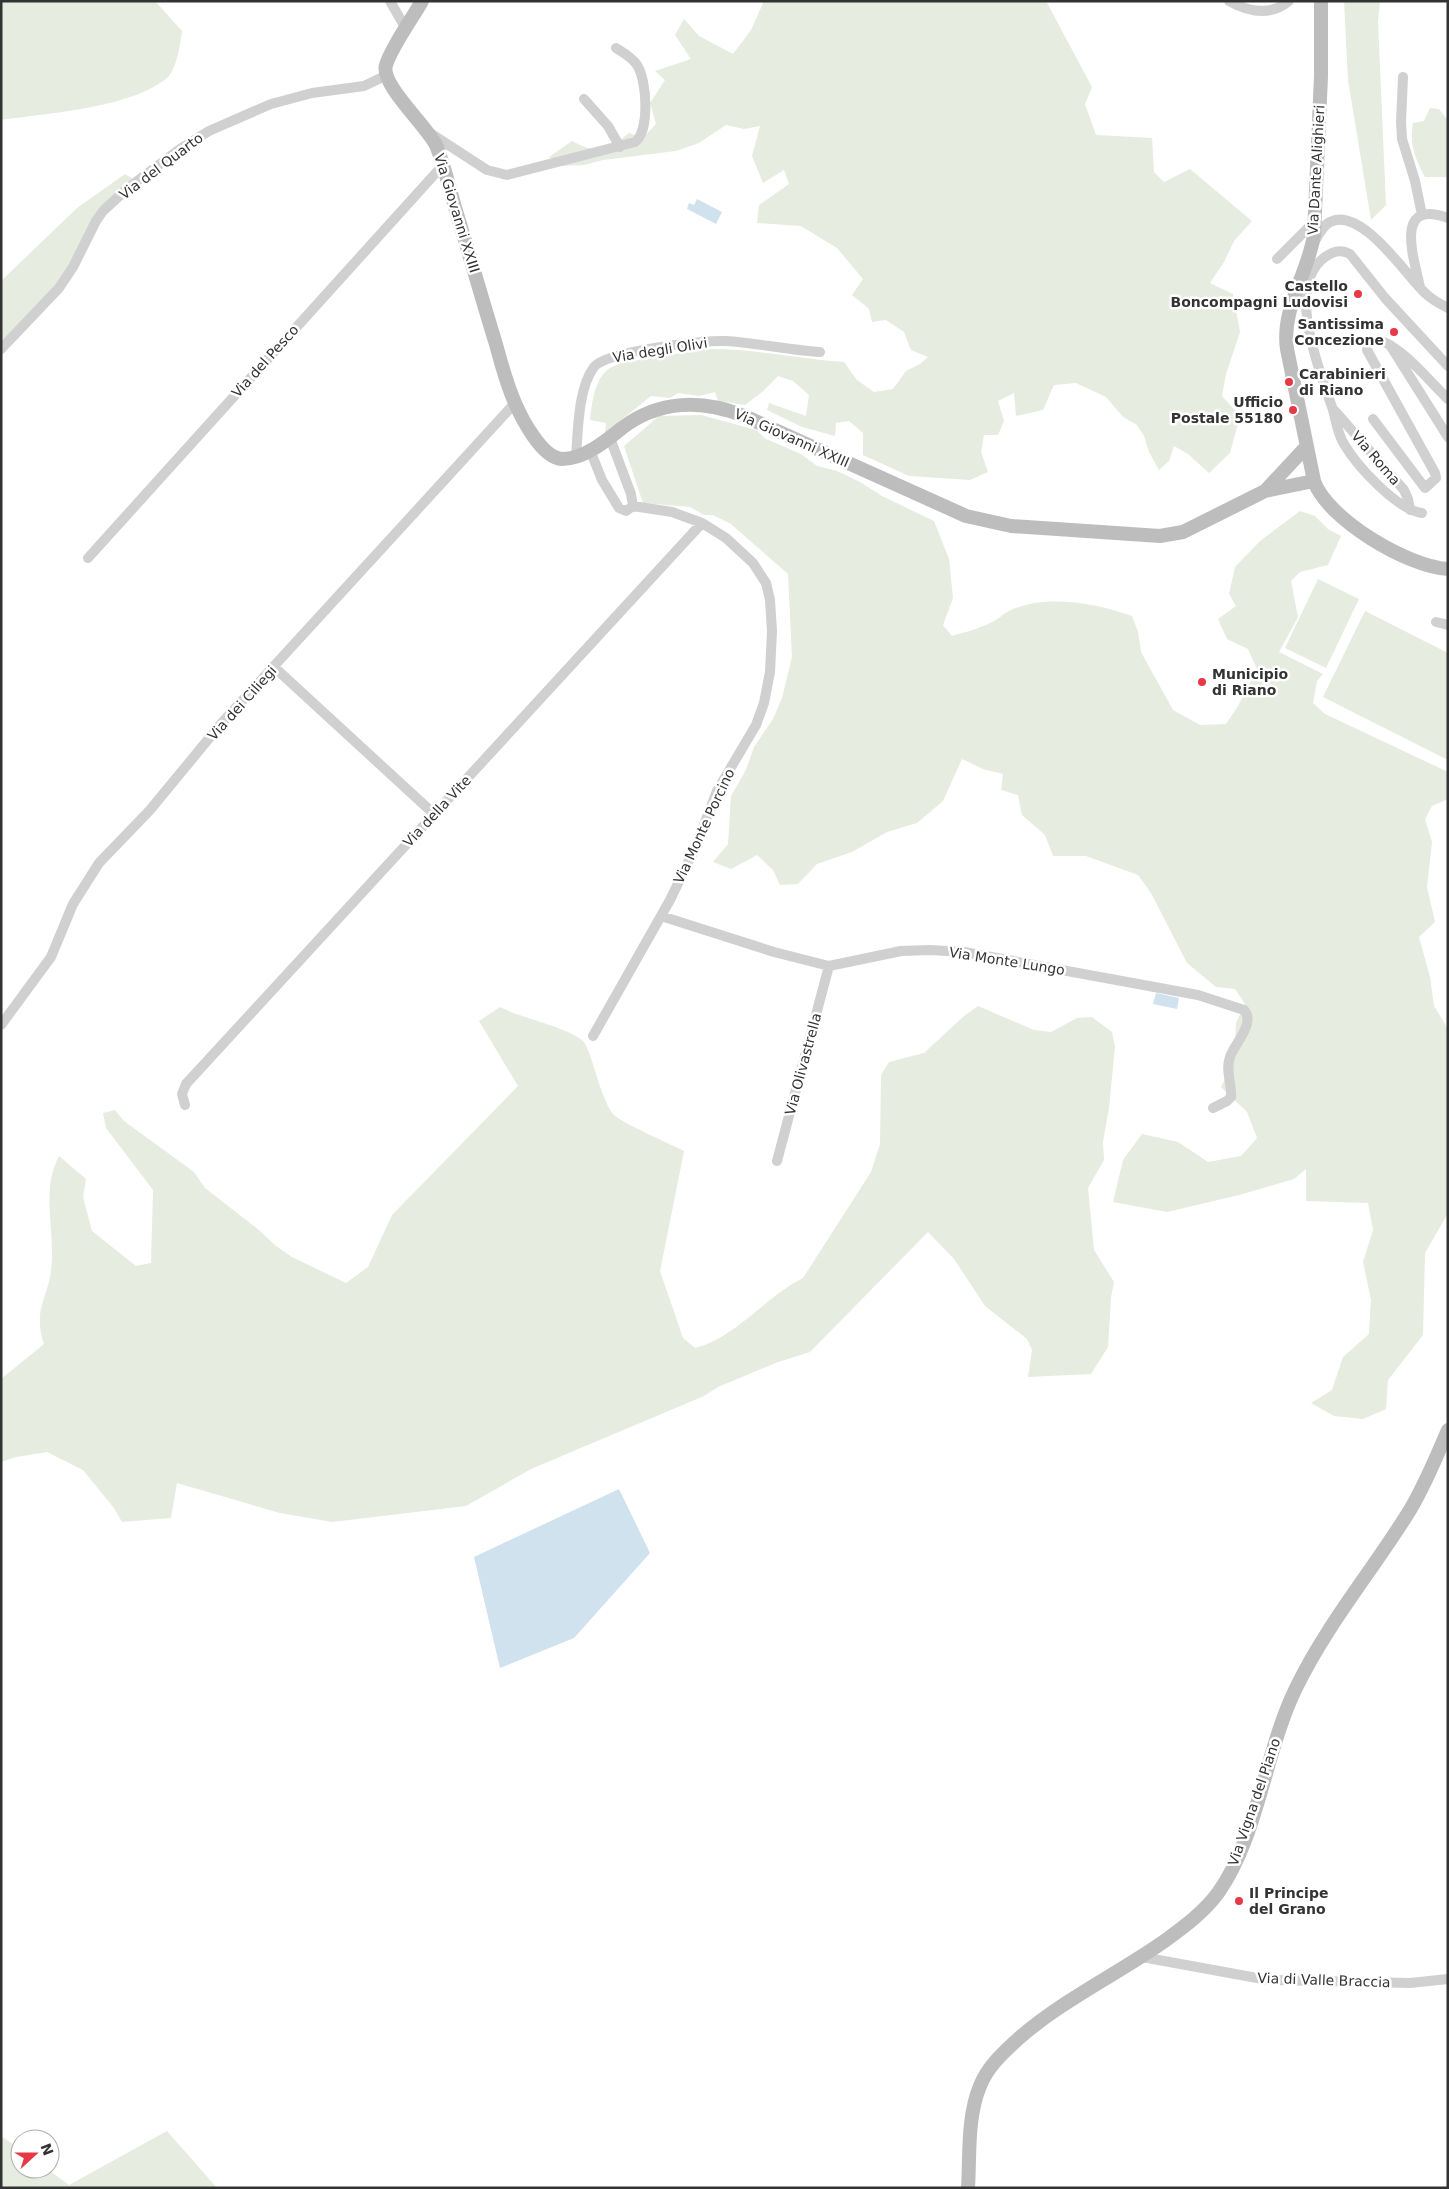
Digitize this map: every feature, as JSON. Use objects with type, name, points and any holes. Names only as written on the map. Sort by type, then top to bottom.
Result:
[{"type":"main road","points":[[386,76],[387,63],[422,1]]},
{"type":"main road","name":"Via Dante Alighieri","points":[[1314,481],[1285,334],[1287,321],[1305,281],[1312,249],[1321,76],[1322,1]]},
{"type":"main road","name":"Via Giovanni XXIII","points":[[386,76],[394,91],[429,132],[437,148],[515,404],[530,430],[549,454],[561,459],[576,456],[610,438],[639,418],[666,406],[696,405],[726,409],[744,416],[958,513],[1010,526],[1166,536],[1188,530],[1265,490],[1314,481]]},
{"type":"main road","name":"Via Giovanni XXIII","points":[[1265,490],[1307,446]]},
{"type":"main road","points":[[1314,481],[1321,496],[1333,509],[1368,537],[1405,556],[1436,568],[1448,569]]},
{"type":"main road","name":"Via Vigna del Piano","points":[[968,2188],[973,2109],[979,2087],[993,2063],[1042,2020],[1092,1986],[1142,1957],[1195,1918],[1212,1900],[1228,1877],[1252,1817],[1282,1719],[1298,1683],[1344,1606],[1411,1509],[1433,1466],[1448,1430]]},
{"type":"street","points":[[390,1],[406,29]]},
{"type":"street","points":[[1229,1],[1244,8],[1268,12],[1289,1]]},
{"type":"street","points":[[429,132],[492,172],[512,174],[633,143],[640,139],[643,129],[645,110],[643,83],[640,70],[633,59],[616,48]]},
{"type":"street","name":"Via del Quarto","points":[[1,349],[60,288],[103,211],[128,188],[180,149],[209,131],[271,104],[312,93],[364,86],[386,76]]},
{"type":"street","points":[[1403,77],[1402,139],[1415,181],[1422,215]]},
{"type":"street","points":[[584,99],[608,126],[620,147]]},
{"type":"street","name":"Via del Pesco","points":[[88,558],[443,165]]},
{"type":"street","points":[[1421,289],[1412,251],[1410,233],[1416,220],[1422,215],[1431,214],[1448,218]]},
{"type":"street","points":[[1277,259],[1315,220]]},
{"type":"street","points":[[1312,249],[1323,229],[1329,223],[1337,220],[1351,222],[1377,240],[1432,299],[1448,308]]},
{"type":"street","points":[[1422,513],[1410,510],[1383,489],[1346,447],[1340,436],[1312,344],[1305,281],[1313,269],[1326,256],[1339,251],[1348,253],[1363,268],[1385,298],[1448,366]]},
{"type":"street","name":"Via degli Olivi","points":[[576,456],[579,420],[585,390],[593,368],[605,359],[630,352],[711,341],[739,342],[820,352]]},
{"type":"street","points":[[1448,399],[1386,343],[1448,437]]},
{"type":"street","points":[[1367,350],[1413,432],[1436,478],[1425,488],[1373,419]]},
{"type":"street","name":"Via dei Ciliegi","points":[[1,1024],[51,958],[71,908],[99,863],[150,810],[220,725],[515,404]]},
{"type":"street","name":"Via Roma","points":[[1333,409],[1404,490],[1410,510]]},
{"type":"street","points":[[610,438],[631,494],[633,506]]},
{"type":"street","name":"Via Monte Porcino","points":[[590,450],[602,480],[616,504],[626,511],[633,506],[672,512],[702,523],[734,544],[753,563],[766,583],[772,618],[770,672],[764,703],[756,725],[717,791],[693,853],[661,916],[593,1036]]},
{"type":"street","name":"Via della Vite","points":[[185,1105],[182,1094],[186,1084],[702,523]]},
{"type":"street","points":[[1436,622],[1448,625]]},
{"type":"street","points":[[274,667],[434,814]]},
{"type":"street","name":"Via Monte Lungo","points":[[661,916],[774,952],[829,966],[901,951],[955,951],[1198,995],[1244,1010],[1248,1015],[1248,1023],[1228,1062],[1230,1097],[1227,1101],[1213,1108]]},
{"type":"street","name":"Via Olivastrella","points":[[778,1161],[829,966]]},
{"type":"street","name":"Via di Valle Braccia","points":[[1142,1957],[1268,1980],[1410,1983],[1448,1979]]},
{"type":"shaded area","points":[[1,1],[155,1],[182,31],[176,63],[167,78],[151,88],[111,103],[65,112],[1,120]]},
{"type":"shaded area","points":[[764,1],[1046,1],[1092,87],[1085,104],[1096,135],[1152,138],[1154,172],[1164,182],[1190,169],[1252,221],[1234,241],[1224,262],[1210,283],[1233,294],[1240,332],[1226,374],[1222,396],[1240,416],[1230,453],[1209,473],[1188,454],[1174,446],[1169,461],[1159,470],[1137,425],[1123,417],[1106,397],[1076,383],[1054,385],[1043,410],[1016,416],[1014,393],[998,401],[1004,421],[998,435],[984,435],[981,452],[988,472],[970,480],[909,476],[863,455],[863,433],[849,421],[836,423],[835,436],[802,427],[767,410],[769,403],[806,416],[809,395],[793,381],[778,376],[745,405],[718,401],[715,392],[699,396],[678,393],[670,398],[651,396],[605,433],[606,423],[590,420],[595,392],[600,378],[610,368],[632,361],[711,349],[844,362],[857,380],[874,392],[893,389],[906,371],[920,364],[928,357],[911,350],[904,332],[886,320],[872,322],[869,309],[852,295],[863,279],[837,248],[801,226],[757,223],[759,205],[789,184],[784,170],[763,183],[752,156],[760,126],[744,129],[726,125],[699,143],[676,151],[603,160],[584,165],[559,166],[549,157],[572,141],[589,148],[602,149],[615,144],[629,133],[643,138],[656,124],[650,103],[665,80],[655,71],[691,59],[675,35],[684,19],[699,36],[733,54],[751,30]]},
{"type":"shaded area","points":[[1344,1],[1380,1],[1378,22],[1386,205],[1371,220],[1348,80]]},
{"type":"shaded area","points":[[1430,108],[1439,109],[1446,118],[1448,117],[1448,177],[1425,177],[1414,151],[1413,123],[1424,121]]},
{"type":"shaded area","points":[[125,174],[133,179],[77,253],[47,297],[1,348],[1,281],[77,208]]},
{"type":"shaded area","points":[[701,415],[756,430],[766,439],[801,454],[817,466],[837,471],[860,482],[882,496],[934,521],[949,559],[953,598],[943,625],[952,636],[995,621],[1011,610],[1040,602],[1055,601],[1088,604],[1132,616],[1138,632],[1141,652],[1173,710],[1200,725],[1226,724],[1238,706],[1257,669],[1248,649],[1227,639],[1218,619],[1236,606],[1229,594],[1235,567],[1260,541],[1300,511],[1315,516],[1328,529],[1341,536],[1328,565],[1300,572],[1291,581],[1298,617],[1279,652],[1323,674],[1317,681],[1313,703],[1325,714],[1448,772],[1448,799],[1432,806],[1425,819],[1432,842],[1427,887],[1435,922],[1419,937],[1430,977],[1434,1006],[1448,1029],[1448,1213],[1425,1253],[1423,1335],[1388,1380],[1386,1409],[1363,1419],[1334,1416],[1311,1403],[1332,1390],[1343,1357],[1369,1334],[1371,1300],[1363,1262],[1373,1230],[1368,1203],[1306,1201],[1306,1169],[1294,1179],[1239,1195],[1167,1212],[1113,1202],[1123,1160],[1142,1134],[1178,1142],[1208,1162],[1241,1156],[1257,1138],[1247,1112],[1221,1087],[1234,1061],[1236,1023],[1245,1004],[1235,989],[1216,987],[1187,963],[1151,893],[1138,875],[1086,856],[1053,856],[1045,835],[1022,815],[1018,795],[1001,790],[1003,774],[983,769],[962,759],[943,801],[917,823],[887,832],[852,852],[817,864],[798,884],[780,885],[773,870],[757,855],[731,869],[713,862],[728,844],[731,796],[746,770],[754,747],[773,719],[782,698],[792,657],[788,574],[731,524],[713,515],[704,515],[690,507],[643,503],[624,446],[659,416]]},
{"type":"shaded area","points":[[1318,579],[1359,599],[1326,668],[1285,648]]},
{"type":"shaded area","points":[[1365,611],[1448,653],[1448,760],[1323,697]]},
{"type":"shaded area","points":[[978,1006],[1034,1030],[1051,1032],[1077,1018],[1092,1017],[1112,1032],[1115,1047],[1109,1108],[1103,1142],[1104,1160],[1088,1188],[1094,1250],[1114,1282],[1111,1297],[1108,1347],[1091,1374],[1028,1377],[1032,1350],[1027,1339],[985,1306],[954,1259],[928,1232],[810,1352],[778,1362],[718,1387],[704,1396],[531,1469],[466,1506],[332,1522],[280,1513],[177,1483],[171,1518],[122,1522],[114,1508],[83,1470],[47,1452],[16,1457],[1,1462],[1,1379],[44,1344],[40,1313],[51,1270],[50,1184],[59,1156],[86,1179],[83,1197],[92,1231],[136,1266],[151,1263],[153,1190],[106,1128],[103,1113],[115,1110],[124,1121],[194,1172],[205,1188],[276,1246],[292,1257],[346,1283],[368,1267],[392,1215],[518,1086],[479,1021],[500,1007],[565,1031],[582,1040],[585,1045],[608,1107],[613,1114],[617,1118],[684,1151],[660,1271],[683,1338],[695,1348],[710,1343],[738,1326],[776,1295],[803,1278],[871,1172],[880,1144],[881,1075],[889,1062],[924,1053],[964,1016]]},
{"type":"shaded area","points":[[167,2131],[217,2188],[1,2188],[1,2136],[10,2142],[10,2179],[60,2178],[69,2185]]},
{"type":"water","points":[[697,199],[722,212],[716,224],[687,209],[689,203],[694,205]]},
{"type":"water","points":[[1156,993],[1179,998],[1177,1009],[1153,1004]]},
{"type":"water","points":[[619,1489],[650,1553],[574,1638],[500,1668],[474,1557]]},
{"type":"place","name":"Castello Boncompagni Ludovisi","points":[[1358,294]]},
{"type":"place","name":"Santissima Concezione","points":[[1394,332]]},
{"type":"place","name":"Carabinieri di Riano","points":[[1289,382]]},
{"type":"place","name":"Ufficio Postale 55180","points":[[1293,410]]},
{"type":"place","name":"Municipio di Riano","points":[[1202,682]]},
{"type":"place","name":"Il Principe del Grano","points":[[1239,1901]]}]
